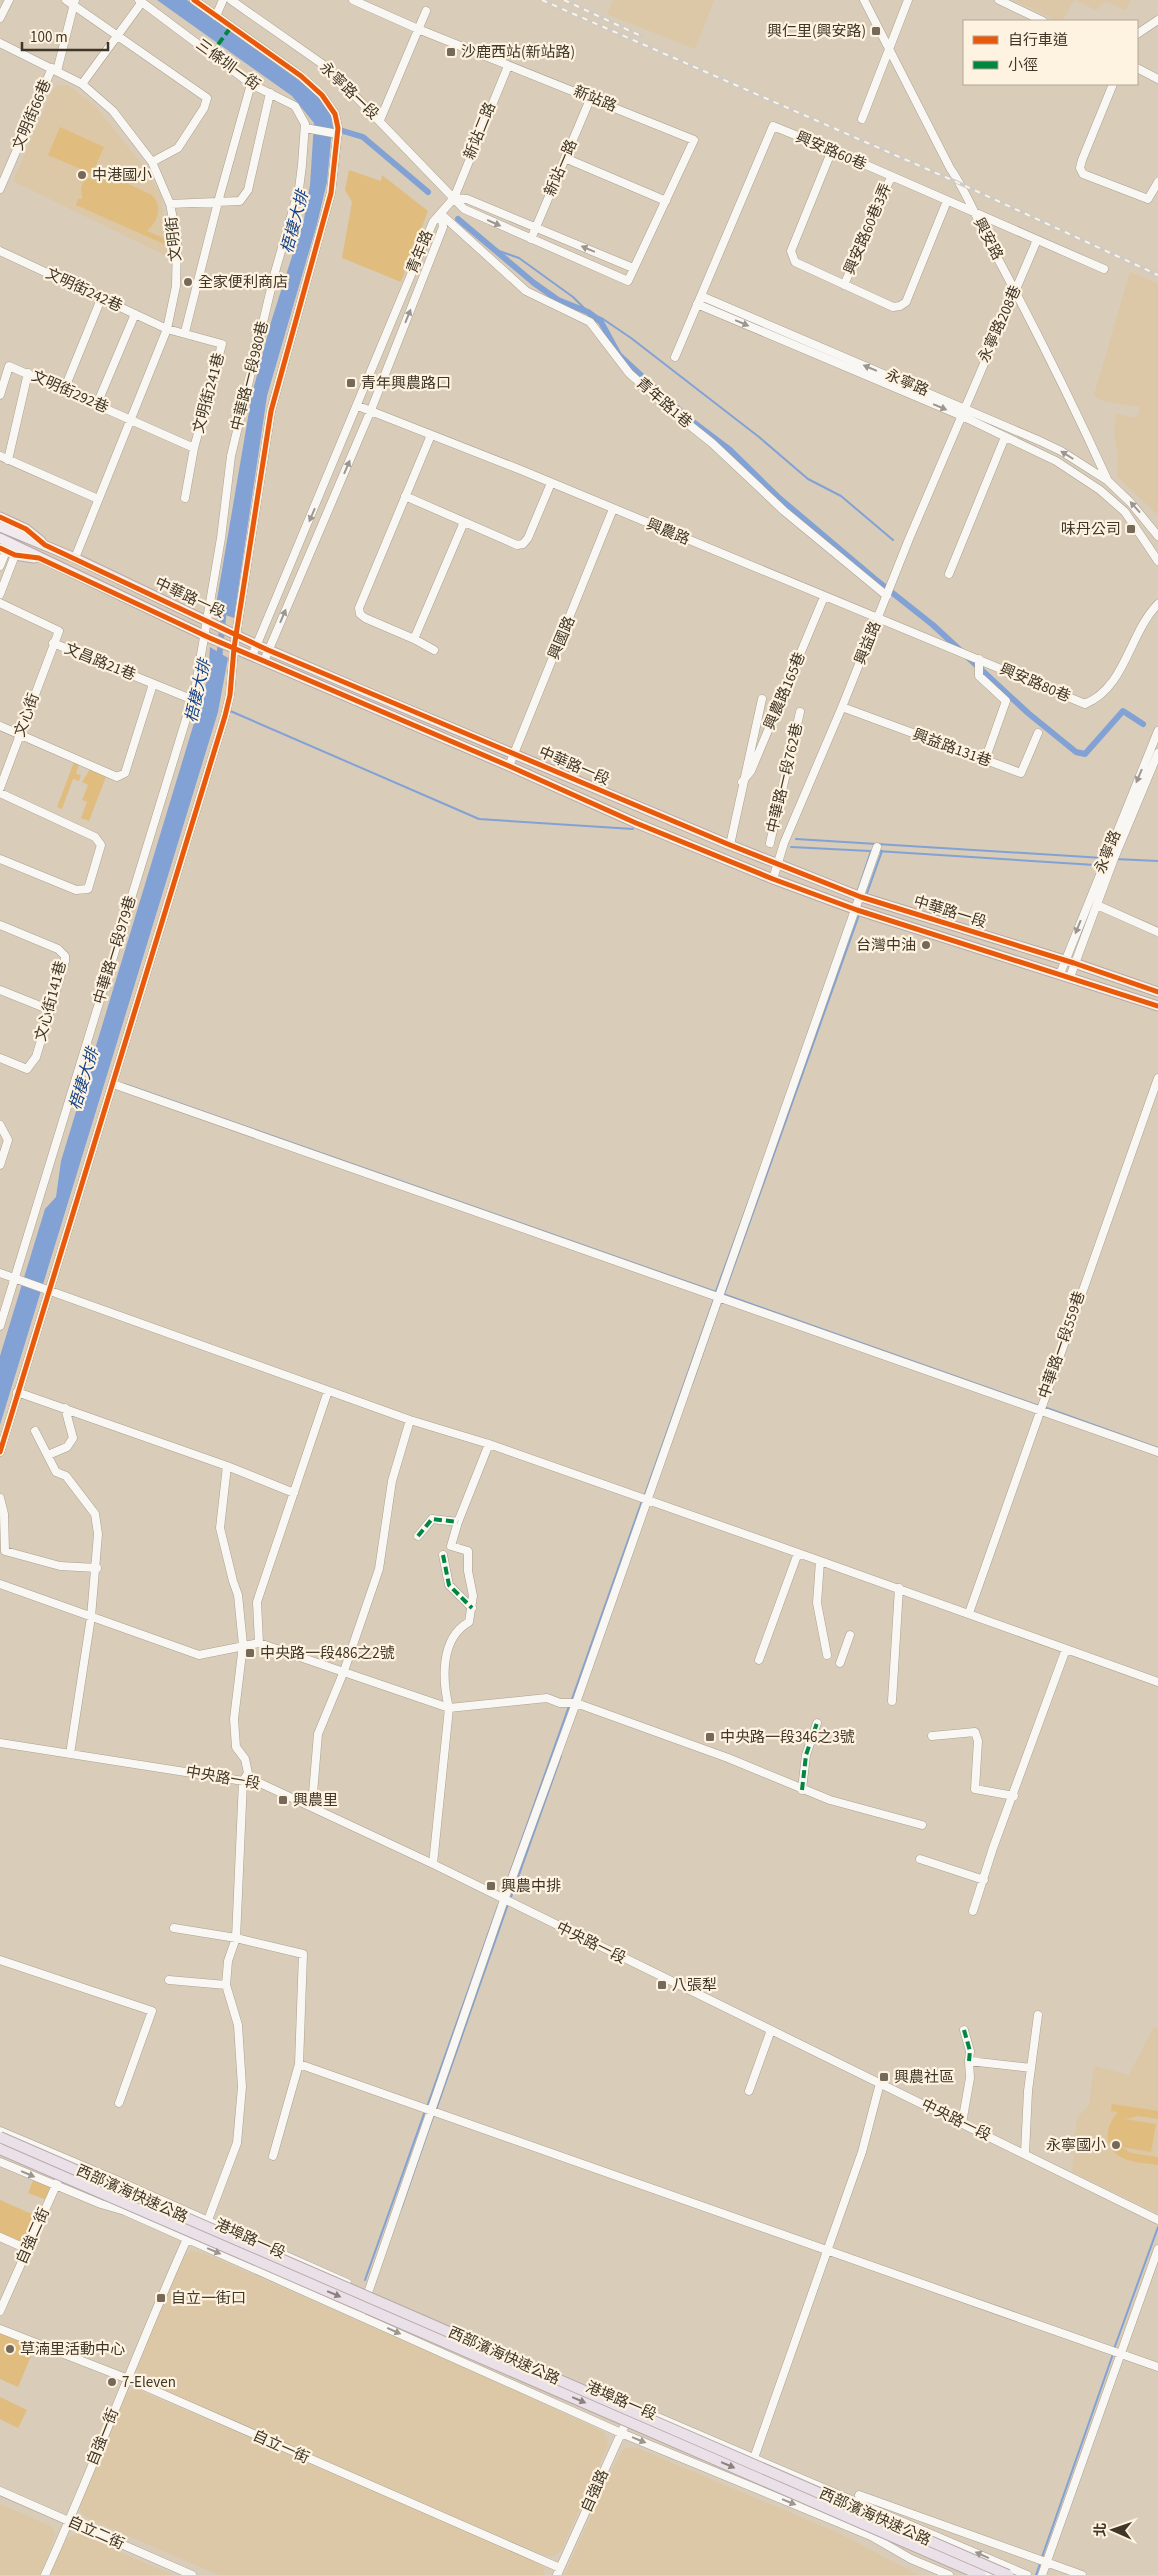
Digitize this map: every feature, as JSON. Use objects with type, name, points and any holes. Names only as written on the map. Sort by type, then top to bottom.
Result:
[{"type":"highway","name":"西部濱海快速公路","points":[[0,2137],[1008,2575]]},
{"type":"highway","name":"西部濱海快速公路","points":[[0,2149],[981,2575]]},
{"type":"main road","name":"中華路一段","points":[[0,517],[26,529],[45,545]]},
{"type":"main road","name":"中華路一段","points":[[0,527],[75,558],[268,650],[777,864],[861,897],[1074,963],[1158,992]]},
{"type":"main road","name":"中華路一段","points":[[0,538],[39,558],[252,656],[509,766],[636,823],[773,879],[857,910],[1158,1006]]},
{"type":"main road","name":"中華路一段","points":[[7,551],[39,558]]},
{"type":"street","points":[[0,18],[9,0]]},
{"type":"street","points":[[66,0],[74,3],[207,98],[204,108],[178,148],[152,162]]},
{"type":"street","points":[[0,1452],[225,716],[234,670],[234,648],[271,411],[331,192],[338,134],[335,114],[322,95],[301,76],[194,0]]},
{"type":"street","points":[[216,16],[223,0]]},
{"type":"street","name":"永寧路一段","points":[[231,0],[328,68],[464,209],[628,281]]},
{"type":"street","name":"新站路","points":[[353,0],[508,66],[591,97],[694,140],[628,281]]},
{"type":"street","name":"興安路","points":[[864,0],[950,168],[961,184],[972,210],[1016,290],[1108,480],[1130,502],[1158,536]]},
{"type":"street","points":[[862,119],[908,0]]},
{"type":"street","points":[[999,0],[1041,20]]},
{"type":"street","points":[[82,84],[119,35],[141,1]]},
{"type":"street","name":"三條圳一街","points":[[141,1],[251,84],[295,106],[302,115],[305,131]]},
{"type":"street","name":"文明街66巷","points":[[0,189],[54,69],[74,3]]},
{"type":"street","points":[[380,120],[426,11]]},
{"type":"street","points":[[1138,33],[1158,20]]},
{"type":"street","name":"文明街","points":[[0,43],[82,84],[113,111],[152,162],[170,204],[177,240],[176,286],[167,329],[129,419],[75,558]]},
{"type":"street","name":"新站二路","points":[[441,214],[454,198],[508,66]]},
{"type":"street","points":[[1138,69],[1158,79]]},
{"type":"street","points":[[185,332],[218,202],[251,84]]},
{"type":"street","points":[[1113,85],[1080,168],[1082,174],[1148,199],[1158,182]]},
{"type":"street","points":[[170,204],[240,201],[248,190],[270,93]]},
{"type":"street","name":"新站一路","points":[[531,239],[591,97]]},
{"type":"street","name":"興安路60巷","points":[[701,296],[773,126],[972,210],[1104,269]]},
{"type":"street","points":[[305,131],[338,134]]},
{"type":"street","name":"中華路一段980巷","points":[[210,622],[231,456],[275,272],[299,189],[305,131]]},
{"type":"street","points":[[832,150],[791,251],[795,262],[844,285]]},
{"type":"street","points":[[565,158],[666,201]]},
{"type":"street","name":"興安路60巷3弄","points":[[891,176],[844,285],[893,307],[900,306],[906,302],[947,201]]},
{"type":"street","points":[[454,198],[467,199],[633,268]]},
{"type":"street","name":"青年路","points":[[252,656],[358,406],[433,222],[441,214]]},
{"type":"street","name":"青年路","points":[[264,661],[371,410],[443,227],[441,214]]},
{"type":"street","name":"青年路1巷","points":[[441,214],[526,291],[590,322],[629,373],[668,408],[712,443],[784,511],[887,596]]},
{"type":"street","name":"永寧路208巷","points":[[964,407],[1037,240]]},
{"type":"street","name":"文明街242巷","points":[[0,251],[167,329]]},
{"type":"street","points":[[675,357],[701,296]]},
{"type":"street","name":"永寧路","points":[[701,296],[964,407],[1061,451],[1108,480]]},
{"type":"street","points":[[64,390],[101,299]]},
{"type":"street","name":"永寧路","points":[[697,304],[960,415],[1056,461],[1100,490]]},
{"type":"street","points":[[97,404],[135,314]]},
{"type":"street","name":"文明街241巷","points":[[167,329],[185,332],[222,344],[194,448],[185,498]]},
{"type":"street","name":"文明街292巷","points":[[0,395],[10,366],[194,448]]},
{"type":"street","points":[[8,460],[28,373]]},
{"type":"street","name":"興農路","points":[[358,406],[551,483],[824,597],[979,659]]},
{"type":"street","name":"興益路","points":[[773,879],[777,864],[964,407]]},
{"type":"street","points":[[431,435],[359,608],[360,614],[365,618],[414,639],[434,650]]},
{"type":"street","points":[[949,574],[1005,437]]},
{"type":"street","points":[[0,456],[98,499]]},
{"type":"street","points":[[1108,480],[1100,490],[1125,512],[1158,561]]},
{"type":"street","points":[[405,496],[517,545],[523,544],[528,538],[551,483]]},
{"type":"street","name":"興國路","points":[[509,766],[612,509]]},
{"type":"street","points":[[414,639],[464,522]]},
{"type":"street","points":[[0,566],[7,551]]},
{"type":"street","points":[[0,594],[7,551]]},
{"type":"street","name":"興農路165巷","points":[[742,782],[751,771],[824,597]]},
{"type":"street","name":"文昌路21巷","points":[[0,603],[59,631],[53,643],[191,699]]},
{"type":"street","name":"興安路80巷","points":[[979,659],[1085,704],[1096,699],[1116,677],[1149,613],[1158,604]]},
{"type":"street","name":"中華路一段979巷","points":[[14,1277],[48,1176],[199,673],[210,622]]},
{"type":"street","name":"文心街","points":[[0,788],[53,643]]},
{"type":"street","points":[[979,659],[979,676],[1006,700],[985,760]]},
{"type":"street","points":[[0,726],[117,777],[125,773],[154,684]]},
{"type":"street","points":[[730,845],[742,782],[762,700]]},
{"type":"street","name":"興益路131巷","points":[[842,707],[1020,773],[1038,733]]},
{"type":"street","name":"中華路一段762巷","points":[[770,843],[800,712]]},
{"type":"street","name":"永寧路","points":[[1060,974],[1064,960],[1158,731]]},
{"type":"street","name":"永寧路","points":[[1070,977],[1158,753]]},
{"type":"street","points":[[0,793],[96,837],[101,845],[88,889],[76,890],[0,859]]},
{"type":"street","points":[[360,2316],[504,1900],[648,1500],[857,910],[877,848]]},
{"type":"street","points":[[1097,905],[1158,932]]},
{"type":"street","name":"文心街141巷","points":[[0,925],[58,949],[65,956],[36,1057],[27,1069],[0,1058]]},
{"type":"street","points":[[0,990],[50,1010]]},
{"type":"street","name":"中華路一段559巷","points":[[969,1613],[1158,1078]]},
{"type":"street","points":[[113,1084],[1158,1452]]},
{"type":"street","points":[[0,1125],[8,1140],[0,1165]]},
{"type":"street","points":[[0,1273],[50,1289],[410,1420],[489,1444],[899,1588],[1158,1682]]},
{"type":"street","points":[[0,1326],[14,1277]]},
{"type":"street","points":[[259,1643],[257,1602],[328,1390]]},
{"type":"street","points":[[18,1392],[227,1466],[294,1493]]},
{"type":"street","points":[[48,1456],[68,1447],[73,1438],[65,1408]]},
{"type":"street","points":[[312,1805],[318,1734],[344,1671],[379,1569],[392,1481],[410,1420]]},
{"type":"street","points":[[35,1431],[56,1472],[66,1476],[95,1514],[98,1534],[97,1568],[91,1617],[70,1754]]},
{"type":"street","points":[[433,1864],[449,1708],[446,1696],[448,1646],[456,1632],[469,1622],[472,1608],[468,1551],[451,1546],[458,1522],[489,1444]]},
{"type":"street","points":[[208,2220],[237,2142],[242,2087],[238,2025],[226,1985],[228,1960],[236,1938],[243,1781],[248,1773],[245,1759],[236,1747],[234,1719],[243,1644],[238,1595],[232,1581],[220,1528],[227,1466]]},
{"type":"street","points":[[0,1498],[4,1514],[5,1551],[60,1566],[97,1568]]},
{"type":"street","points":[[418,1536],[432,1519],[458,1522]]},
{"type":"street","points":[[760,1660],[798,1553]]},
{"type":"street","points":[[443,1554],[449,1585],[472,1608]]},
{"type":"street","points":[[820,1561],[817,1603],[827,1655]]},
{"type":"street","points":[[0,1584],[199,1655],[243,1644],[259,1643],[449,1708],[547,1698],[560,1703],[576,1703],[728,1758],[830,1800],[922,1825]]},
{"type":"street","points":[[892,1701],[899,1588]]},
{"type":"street","points":[[840,1663],[850,1636]]},
{"type":"street","points":[[973,1911],[1066,1649]]},
{"type":"street","points":[[802,1790],[806,1755],[817,1723]]},
{"type":"street","points":[[932,1736],[975,1732],[978,1741],[975,1789],[1014,1796]]},
{"type":"street","name":"中央路一段","points":[[0,1743],[262,1784],[312,1805],[1158,2220]]},
{"type":"street","points":[[920,1859],[984,1880]]},
{"type":"street","points":[[174,1928],[236,1938],[303,1954],[299,2064],[273,2156]]},
{"type":"street","points":[[0,1960],[152,2011],[120,2103]]},
{"type":"street","points":[[169,1980],[226,1985]]},
{"type":"street","points":[[1025,2154],[1031,2068],[1038,2015]]},
{"type":"street","points":[[749,2091],[771,2030]]},
{"type":"street","points":[[962,2123],[970,2078],[970,2051],[964,2030]]},
{"type":"street","points":[[969,2061],[1031,2068]]},
{"type":"street","points":[[299,2064],[1158,2367]]},
{"type":"street","points":[[754,2458],[862,2152],[880,2083]]},
{"type":"street","name":"港埠路一段","points":[[0,2132],[134,2188],[367,2292],[1026,2575]]},
{"type":"street","name":"港埠路一段","points":[[0,2143],[81,2179],[125,2211]]},
{"type":"street","name":"自強二街","points":[[0,2311],[68,2161]]},
{"type":"street","name":"港埠路一段","points":[[0,2162],[101,2204],[125,2211],[621,2433],[871,2536],[911,2559],[949,2575]]},
{"type":"street","name":"港埠路一段","points":[[81,2179],[134,2188]]},
{"type":"street","name":"自強一街","points":[[45,2575],[70,2521],[170,2274],[198,2216]]},
{"type":"street","points":[[0,2237],[27,2249]]},
{"type":"street","points":[[1042,2575],[1045,2562],[1158,2249]]},
{"type":"street","name":"自立一街","points":[[0,2328],[128,2379],[558,2572]]},
{"type":"street","name":"自強路","points":[[558,2572],[634,2407]]},
{"type":"street","name":"自立二街","points":[[0,2491],[192,2575]]},
{"type":"street","points":[[859,2495],[1082,2575]]},
{"type":"street","points":[[882,2514],[934,2548],[995,2575]]},
{"type":"street","points":[[871,2536],[934,2548]]},
{"type":"shaded area","points":[[613,0],[714,0],[695,49],[607,14]]},
{"type":"shaded area","points":[[1013,0],[1074,0],[1063,20],[1056,20]]},
{"type":"shaded area","points":[[1075,0],[1131,0],[1125,10],[1106,1],[1096,10]]},
{"type":"shaded area","name":"中港國小","points":[[58,85],[68,85],[95,106],[145,168],[161,196],[169,257],[13,181],[52,91]]},
{"type":"shaded area","points":[[60,127],[104,147],[92,174],[48,155]]},
{"type":"shaded area","points":[[349,170],[381,181],[382,175],[428,211],[401,282],[342,258],[352,202],[345,190]]},
{"type":"shaded area","points":[[99,174],[107,174],[152,195],[157,204],[158,214],[154,223],[147,231],[166,239],[164,244],[76,205],[78,199],[82,199],[81,188],[84,180]]},
{"type":"shaded area","points":[[1130,272],[1158,284],[1158,515],[1117,476],[1118,458],[1114,431],[1116,414],[1137,418],[1140,407],[1103,401],[1094,395]]},
{"type":"shaded area","points":[[74,762],[79,764],[76,774],[81,775],[79,781],[73,779],[62,809],[57,807]]},
{"type":"shaded area","points":[[90,769],[107,774],[89,821],[81,818],[87,802],[82,800],[88,785],[82,782]]},
{"type":"shaded area","name":"永寧國小","points":[[1154,2027],[1158,2028],[1158,2213],[1072,2172],[1077,2118],[1089,2105],[1094,2066],[1129,2075]]},
{"type":"shaded area","points":[[1112,2104],[1158,2111],[1158,2119],[1138,2116],[1125,2119],[1156,2124],[1151,2152],[1122,2147],[1131,2153],[1158,2157],[1158,2165],[1128,2160],[1119,2156],[1110,2146],[1108,2141],[1109,2129],[1118,2112],[1111,2111]]},
{"type":"shaded area","points":[[35,2176],[56,2186],[49,2201],[28,2193]]},
{"type":"shaded area","points":[[0,2200],[41,2218],[27,2249],[0,2237]]},
{"type":"shaded area","points":[[191,2251],[203,2253],[295,2293],[486,2377],[604,2432],[608,2445],[562,2549],[554,2556],[546,2556],[143,2385],[137,2369],[181,2259]]},
{"type":"shaded area","points":[[0,2329],[36,2344],[18,2387],[0,2379]]},
{"type":"shaded area","points":[[136,2389],[535,2560],[543,2567],[544,2575],[219,2575],[90,2519],[81,2513],[79,2505],[125,2394]]},
{"type":"shaded area","points":[[0,2397],[27,2410],[18,2428],[0,2419]]},
{"type":"shaded area","points":[[634,2447],[838,2533],[918,2575],[564,2575],[615,2464],[624,2449]]},
{"type":"shaded area","points":[[0,2504],[52,2527],[55,2535],[40,2575],[0,2575]]},
{"type":"shaded area","points":[[78,2533],[172,2575],[50,2575],[66,2539]]},
{"type":"water","points":[[157,0],[187,0],[318,94],[333,118],[327,182],[317,224],[267,396],[234,618],[215,611],[252,394],[271,322],[304,219],[310,185],[314,123],[292,96]]},
{"type":"water","points":[[210,647],[228,658],[218,712],[0,1425],[0,1356],[45,1209],[56,1197],[61,1161],[208,677]]},
{"type":"waterway","points":[[333,128],[363,137],[428,192]]},
{"type":"waterway","points":[[458,219],[534,283],[558,300],[588,312],[601,322],[619,355],[658,391],[693,422],[730,450],[778,497],[933,625],[1028,713],[1076,752],[1085,754],[1123,711],[1143,724]]},
{"type":"waterway","points":[[496,250],[519,258],[573,297],[588,312],[603,319],[631,338],[759,437],[808,479],[841,496],[893,540]]},
{"type":"waterway","name":"梧棲大排","points":[[219,660],[224,608]]},
{"type":"waterway","points":[[228,710],[479,819],[633,829]]},
{"type":"waterway","points":[[796,839],[1103,858]]},
{"type":"waterway","points":[[791,847],[870,851]]},
{"type":"waterway","points":[[857,893],[871,851]]},
{"type":"waterway","points":[[877,851],[1095,865]]},
{"type":"waterway","points":[[866,896],[882,851]]},
{"type":"waterway","points":[[1115,859],[1158,861]]},
{"type":"waterway","points":[[723,1297],[859,915]]},
{"type":"waterway","points":[[124,1084],[716,1292]]},
{"type":"waterway","points":[[715,1294],[751,1195]]},
{"type":"waterway","points":[[723,1294],[1039,1406]]},
{"type":"waterway","points":[[644,1497],[714,1299]]},
{"type":"waterway","points":[[692,1384],[721,1301]]},
{"type":"waterway","points":[[1044,1407],[1158,1448]]},
{"type":"waterway","points":[[572,1699],[642,1501]]},
{"type":"waterway","points":[[503,1893],[569,1706]]},
{"type":"waterway","points":[[510,1900],[561,1756]]},
{"type":"waterway","points":[[436,2110],[508,1904]]},
{"type":"waterway","points":[[427,2107],[498,1906]]},
{"type":"waterway","points":[[365,2280],[425,2111]]},
{"type":"waterway","points":[[401,2209],[434,2114]]},
{"type":"waterway","points":[[1114,2349],[1158,2227]]},
{"type":"waterway","points":[[1042,2557],[1113,2354]]},
{"type":"waterway","points":[[1036,2575],[1041,2561]]},
{"type":"railway","points":[[542,0],[961,184],[1158,275]]},
{"type":"railway","points":[[564,0],[641,36]]},
{"type":"marked path","points":[[211,54],[231,27]]},
{"type":"marked path","points":[[418,1536],[432,1519],[458,1522]]},
{"type":"marked path","points":[[443,1555],[449,1585],[472,1608]]},
{"type":"marked path","points":[[802,1790],[806,1755],[817,1723]]},
{"type":"marked path","points":[[964,2030],[970,2051],[969,2061]]},
{"type":"cycle path","points":[[0,1452],[225,716],[230,695],[234,648],[271,411],[331,193],[338,128],[335,114],[322,95],[301,76],[194,0]]},
{"type":"cycle path","points":[[0,517],[26,529],[45,545],[268,650],[730,845],[861,897],[1074,963],[1158,992]]},
{"type":"cycle path","points":[[0,548],[15,555],[39,558],[210,638],[509,766],[636,823],[773,879],[857,910],[1158,1006]]},
{"type":"place","name":"興仁里(興安路)","points":[[876,31]]},
{"type":"place","name":"沙鹿西站(新站路)","points":[[451,52]]},
{"type":"place","name":"中港國小","points":[[82,175]]},
{"type":"place","name":"全家便利商店","points":[[188,282]]},
{"type":"place","name":"青年興農路口","points":[[351,383]]},
{"type":"place","name":"味丹公司","points":[[1131,529]]},
{"type":"place","name":"台灣中油","points":[[926,945]]},
{"type":"place","name":"中央路一段486之2號","points":[[250,1653]]},
{"type":"place","name":"中央路一段346之3號","points":[[710,1737]]},
{"type":"place","name":"興農里","points":[[283,1800]]},
{"type":"place","name":"興農中排","points":[[491,1886]]},
{"type":"place","name":"八張犁","points":[[662,1985]]},
{"type":"place","name":"興農社區","points":[[884,2077]]},
{"type":"place","name":"永寧國小","points":[[1116,2145]]},
{"type":"place","name":"自立一街口","points":[[161,2298]]},
{"type":"place","name":"草湳里活動中心","points":[[10,2349]]},
{"type":"place","name":"7-Eleven","points":[[112,2382]]}]
